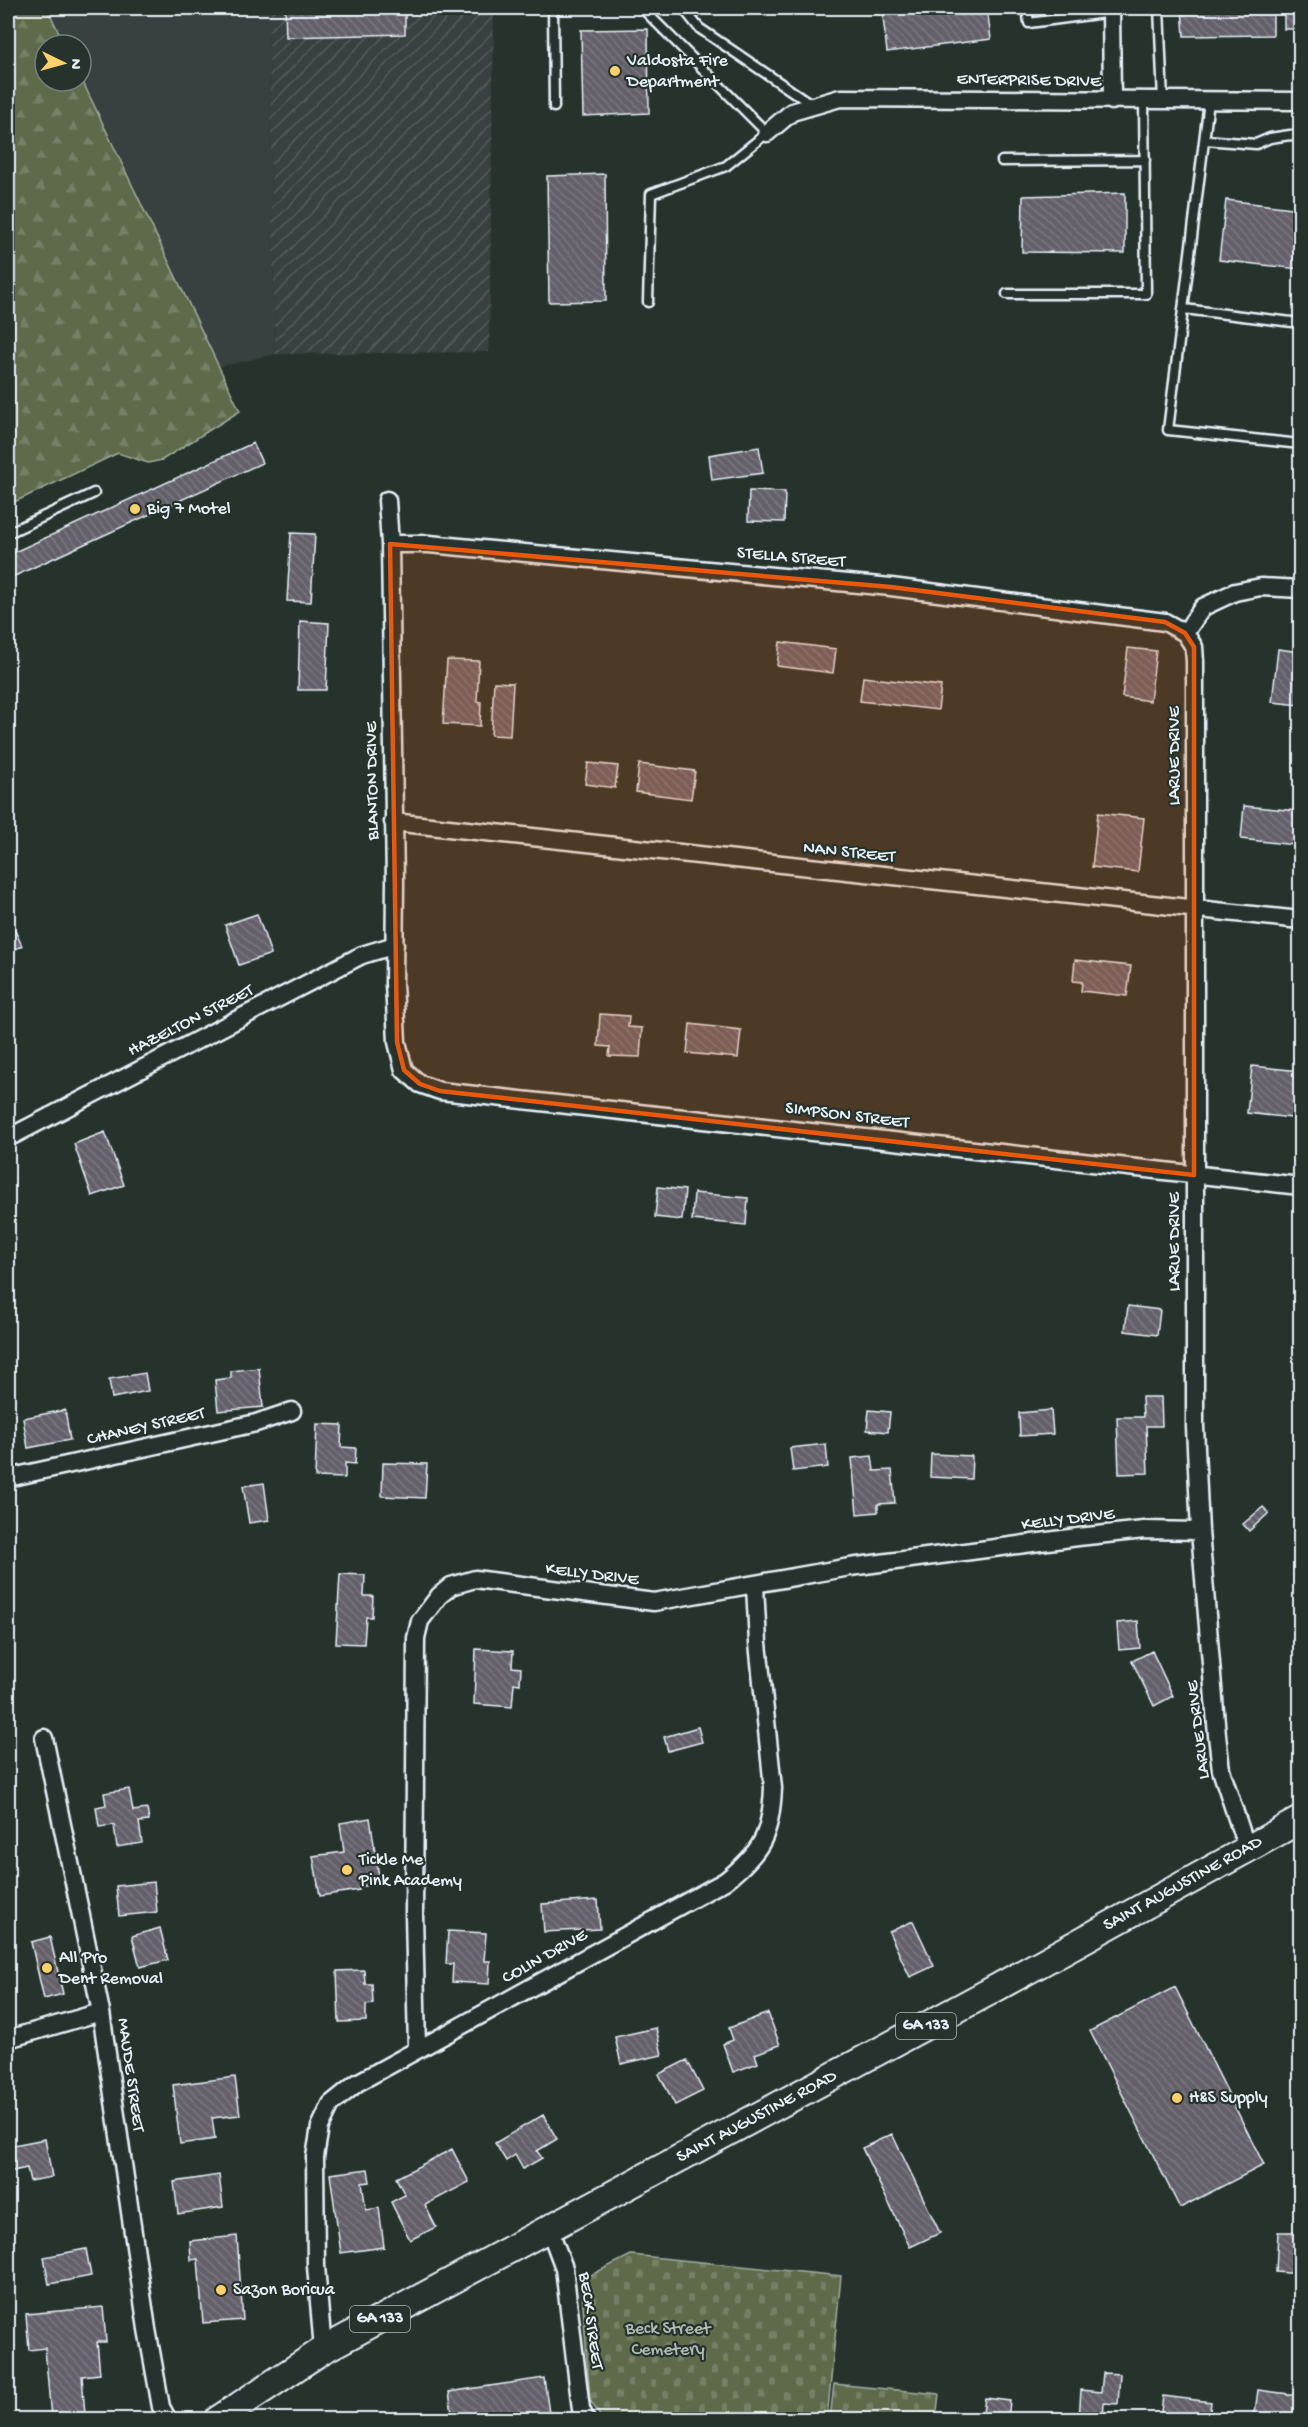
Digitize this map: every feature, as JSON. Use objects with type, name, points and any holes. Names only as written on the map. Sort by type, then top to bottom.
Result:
[{"type":"main road","name":"SAINT AUGUSTINE ROAD","points":[[217,2420],[323,2350],[967,2004],[1300,1820]]},
{"type":"street","points":[[1112,10],[1112,101]]},
{"type":"street","name":"ENTERPRISE DRIVE","points":[[767,133],[792,112],[840,98],[1300,101]]},
{"type":"street","name":"BLANTON DRIVE","points":[[387,500],[390,544],[397,1042],[402,1060]]},
{"type":"street","name":"STELLA STREET","points":[[390,544],[429,544],[891,587],[1165,622],[1185,633]]},
{"type":"street","points":[[1185,633],[1203,607],[1235,592],[1261,587],[1300,589]]},
{"type":"street","name":"LARUE DRIVE","points":[[1185,633],[1194,647],[1195,662],[1194,1175],[1196,1427],[1200,1531],[1221,1770],[1247,1849]]},
{"type":"street","name":"NAN STREET","points":[[393,822],[844,873],[1300,920]]},
{"type":"street","name":"HAZELTON STREET","points":[[8,1138],[363,955],[395,945]]},
{"type":"street","name":"SIMPSON STREET","points":[[402,1060],[404,1070],[420,1084],[440,1092],[1300,1186]]},
{"type":"street","name":"CHANEY STREET","points":[[8,1478],[256,1423],[292,1411]]},
{"type":"street","name":"KELLY DRIVE","points":[[417,2049],[414,1914],[416,1638],[420,1621],[439,1596],[451,1586],[475,1579],[654,1602],[755,1586],[849,1567],[1078,1537],[1144,1530],[1200,1531]]},
{"type":"street","name":"COLIN DRIVE","points":[[323,2350],[316,2266],[315,2157],[320,2127],[331,2104],[357,2083],[417,2049],[725,1881],[744,1866],[758,1849],[768,1830],[773,1788],[758,1643],[755,1586]]},
{"type":"street","name":"MAUDE STREET","points":[[44,1738],[101,2012],[147,2329],[161,2407],[168,2420]]},
{"type":"street","points":[[8,2039],[101,2012]]},
{"type":"street","name":"BECK STREET","points":[[549,2228],[564,2268],[581,2409],[586,2420]]},
{"type":"lane","points":[[553,8],[554,107]]},
{"type":"lane","points":[[642,8],[767,133],[726,166],[651,194],[648,303]]},
{"type":"lane","points":[[683,8],[699,28],[814,106]]},
{"type":"lane","points":[[1027,8],[1029,23],[1112,10]]},
{"type":"lane","points":[[1160,8],[1163,101]]},
{"type":"lane","points":[[1007,294],[1146,294],[1144,101]]},
{"type":"lane","points":[[1209,101],[1168,430],[1300,444]]},
{"type":"lane","points":[[1205,140],[1256,144],[1270,138],[1290,135],[1300,137]]},
{"type":"lane","points":[[1002,161],[1145,160]]},
{"type":"lane","points":[[1184,309],[1300,323]]},
{"type":"lane","points":[[8,533],[94,494]]},
{"type":"highlighted area","points":[[390,544],[891,587],[1165,622],[1185,633],[1194,647],[1194,1175],[440,1091],[420,1084],[404,1070],[397,1042]]},
{"type":"shaded area","points":[[47,8],[268,8],[275,354],[219,367],[88,93],[93,93],[93,33],[59,33]]},
{"type":"shaded area","points":[[268,8],[494,8],[489,352],[275,354]]},
{"type":"green space","points":[[8,8],[47,8],[59,33],[33,33],[33,93],[88,93],[240,411],[162,460],[148,463],[118,453],[8,505]]},
{"type":"green space","name":"Beck Street Cemetery","points":[[631,2255],[841,2276],[827,2419],[602,2419],[590,2400],[581,2280]]},
{"type":"green space","points":[[834,2384],[939,2394],[936,2419],[830,2419]]},
{"type":"building","points":[[285,8],[405,8],[405,34],[286,37]]},
{"type":"building","points":[[882,8],[987,8],[991,39],[887,52]]},
{"type":"building","points":[[1182,8],[1273,8],[1273,35],[1184,36]]},
{"type":"building","points":[[1284,8],[1300,8],[1300,29],[1284,29]]},
{"type":"building","name":"Valdosta Fire Department","points":[[648,29],[649,113],[583,116],[581,30]]},
{"type":"building","points":[[605,174],[606,301],[549,302],[547,176]]},
{"type":"building","points":[[1125,193],[1125,253],[1022,252],[1023,196]]},
{"type":"building","points":[[1226,200],[1300,209],[1300,269],[1219,260]]},
{"type":"building","name":"Big 7 Motel","points":[[253,443],[262,463],[8,579],[8,555]]},
{"type":"building","points":[[759,447],[763,473],[712,480],[709,455]]},
{"type":"building","points":[[749,491],[785,492],[784,522],[748,521]]},
{"type":"building","points":[[291,533],[315,534],[311,602],[287,601]]},
{"type":"building","points":[[300,621],[329,623],[326,690],[298,690]]},
{"type":"building","points":[[780,642],[836,649],[833,673],[777,666]]},
{"type":"building","points":[[1128,648],[1156,651],[1150,701],[1122,697]]},
{"type":"building","points":[[1278,649],[1300,652],[1300,705],[1272,702]]},
{"type":"building","points":[[447,660],[479,661],[477,701],[481,702],[480,726],[443,724]]},
{"type":"building","points":[[863,677],[941,686],[938,710],[860,701]]},
{"type":"building","points":[[494,682],[513,683],[510,736],[491,735]]},
{"type":"building","points":[[588,763],[618,766],[615,788],[585,784]]},
{"type":"building","points":[[639,764],[695,771],[691,799],[636,792]]},
{"type":"building","points":[[1244,806],[1297,811],[1294,845],[1241,839]]},
{"type":"building","points":[[1098,813],[1144,818],[1138,872],[1092,867]]},
{"type":"building","points":[[257,914],[271,954],[239,965],[225,925]]},
{"type":"building","points":[[8,915],[22,946],[8,952]]},
{"type":"building","points":[[1075,960],[1131,966],[1127,996],[1081,991],[1082,982],[1073,981]]},
{"type":"building","points":[[1300,980],[1300,1013],[1297,1013]]},
{"type":"building","points":[[600,1014],[629,1016],[628,1027],[642,1028],[640,1057],[609,1056],[610,1047],[598,1046]]},
{"type":"building","points":[[690,1024],[741,1030],[738,1058],[687,1053]]},
{"type":"building","points":[[1252,1066],[1300,1071],[1300,1119],[1247,1113]]},
{"type":"building","points":[[105,1132],[124,1185],[92,1196],[74,1144]]},
{"type":"building","points":[[658,1187],[685,1190],[682,1220],[655,1217]]},
{"type":"building","points":[[694,1193],[748,1198],[746,1225],[692,1220]]},
{"type":"building","points":[[1128,1306],[1160,1310],[1157,1335],[1125,1331]]},
{"type":"building","points":[[259,1368],[263,1407],[218,1411],[215,1380],[231,1378],[231,1371]]},
{"type":"building","points":[[145,1373],[148,1391],[112,1398],[109,1379]]},
{"type":"building","points":[[1142,1397],[1161,1397],[1162,1426],[1146,1426],[1148,1473],[1119,1474],[1117,1417],[1143,1417]]},
{"type":"building","points":[[65,1410],[70,1440],[28,1448],[23,1418]]},
{"type":"building","points":[[869,1410],[890,1412],[888,1432],[867,1430]]},
{"type":"building","points":[[1051,1410],[1053,1434],[1020,1436],[1019,1413]]},
{"type":"building","points":[[317,1424],[342,1425],[341,1447],[356,1448],[355,1464],[345,1463],[345,1478],[315,1477]]},
{"type":"building","points":[[826,1444],[828,1467],[793,1471],[790,1448]]},
{"type":"building","points":[[931,1454],[972,1456],[971,1479],[930,1477]]},
{"type":"building","points":[[872,1456],[874,1471],[892,1470],[895,1503],[878,1504],[878,1512],[857,1514],[852,1458]]},
{"type":"building","points":[[383,1463],[427,1464],[425,1498],[382,1496]]},
{"type":"building","points":[[264,1483],[269,1520],[249,1523],[243,1486]]},
{"type":"building","points":[[1263,1507],[1269,1513],[1249,1531],[1243,1524]]},
{"type":"building","points":[[340,1574],[365,1575],[364,1596],[373,1596],[372,1617],[366,1617],[364,1644],[336,1643]]},
{"type":"building","points":[[1138,1621],[1140,1648],[1119,1650],[1117,1623]]},
{"type":"building","points":[[476,1649],[513,1651],[512,1667],[521,1668],[520,1684],[514,1683],[512,1707],[474,1704]]},
{"type":"building","points":[[1152,1651],[1173,1696],[1154,1706],[1132,1661]]},
{"type":"building","points":[[698,1727],[702,1742],[668,1751],[664,1737]]},
{"type":"building","points":[[129,1789],[133,1811],[147,1809],[149,1821],[139,1822],[142,1843],[117,1847],[114,1825],[99,1827],[96,1807],[106,1805],[104,1793]]},
{"type":"building","name":"Tickle Me Pink Academy","points":[[370,1818],[380,1883],[359,1887],[359,1890],[320,1896],[313,1856],[344,1852],[340,1823]]},
{"type":"building","points":[[154,1882],[157,1912],[119,1916],[116,1886]]},
{"type":"building","points":[[598,1900],[600,1929],[544,1932],[542,1904]]},
{"type":"building","points":[[913,1921],[934,1966],[910,1977],[889,1932]]},
{"type":"building","points":[[160,1928],[168,1960],[140,1967],[132,1936]]},
{"type":"building","points":[[448,1931],[486,1933],[484,1961],[490,1961],[489,1984],[452,1982],[453,1964],[446,1964]]},
{"type":"building","name":"All Pro Dent Removal","points":[[50,1937],[63,1994],[44,1999],[31,1942]]},
{"type":"building","points":[[364,1970],[365,1984],[372,1984],[373,2004],[366,2005],[366,2021],[339,2022],[337,1971]]},
{"type":"building","name":"H&S Supply","points":[[1175,1987],[1264,2165],[1180,2208],[1090,2031]]},
{"type":"building","points":[[768,2013],[780,2045],[755,2054],[758,2063],[733,2072],[723,2044],[733,2040],[729,2028]]},
{"type":"building","points":[[656,2028],[662,2055],[621,2064],[615,2037]]},
{"type":"building","points":[[687,2060],[703,2091],[675,2105],[659,2074]]},
{"type":"building","points":[[235,2077],[240,2115],[212,2118],[215,2139],[180,2144],[173,2085]]},
{"type":"building","points":[[543,2115],[557,2139],[537,2151],[542,2158],[523,2169],[515,2155],[506,2161],[495,2143]]},
{"type":"building","points":[[892,2134],[940,2233],[910,2247],[862,2148]]},
{"type":"building","points":[[45,2139],[52,2177],[30,2181],[27,2168],[8,2172],[8,2146]]},
{"type":"building","points":[[452,2149],[469,2182],[425,2205],[436,2227],[410,2240],[391,2202],[405,2195],[396,2178]]},
{"type":"building","points":[[368,2169],[370,2182],[362,2183],[366,2210],[379,2208],[384,2247],[341,2253],[330,2174]]},
{"type":"building","points":[[219,2175],[223,2207],[178,2214],[174,2182]]},
{"type":"building","points":[[1278,2232],[1296,2232],[1295,2245],[1298,2245],[1300,2233],[1300,2274],[1276,2272]]},
{"type":"building","name":"Sazon Boricua","points":[[237,2236],[243,2320],[203,2323],[198,2259],[191,2260],[190,2241]]},
{"type":"building","points":[[86,2249],[91,2276],[49,2284],[44,2257]]},
{"type":"building","points":[[103,2307],[106,2342],[97,2342],[100,2374],[82,2376],[85,2415],[51,2418],[45,2348],[29,2350],[26,2314]]},
{"type":"building","points":[[1103,2373],[1120,2374],[1118,2404],[1104,2403],[1103,2420],[1079,2420],[1081,2390],[1101,2392]]},
{"type":"building","points":[[544,2378],[550,2420],[453,2420],[449,2392]]},
{"type":"building","points":[[1258,2390],[1297,2395],[1294,2420],[1254,2419]]},
{"type":"building","points":[[1163,2396],[1211,2402],[1209,2420],[1160,2420]]},
{"type":"building","points":[[985,2398],[1010,2401],[1008,2420],[982,2420]]},
{"type":"place","name":"Valdosta Fire Department","points":[[615,71]]},
{"type":"place","name":"Big 7 Motel","points":[[135,509]]},
{"type":"place","name":"Tickle Me Pink Academy","points":[[347,1870]]},
{"type":"place","name":"All Pro Dent Removal","points":[[47,1968]]},
{"type":"place","name":"H&S Supply","points":[[1177,2098]]},
{"type":"place","name":"Sazon Boricua","points":[[221,2290]]}]
